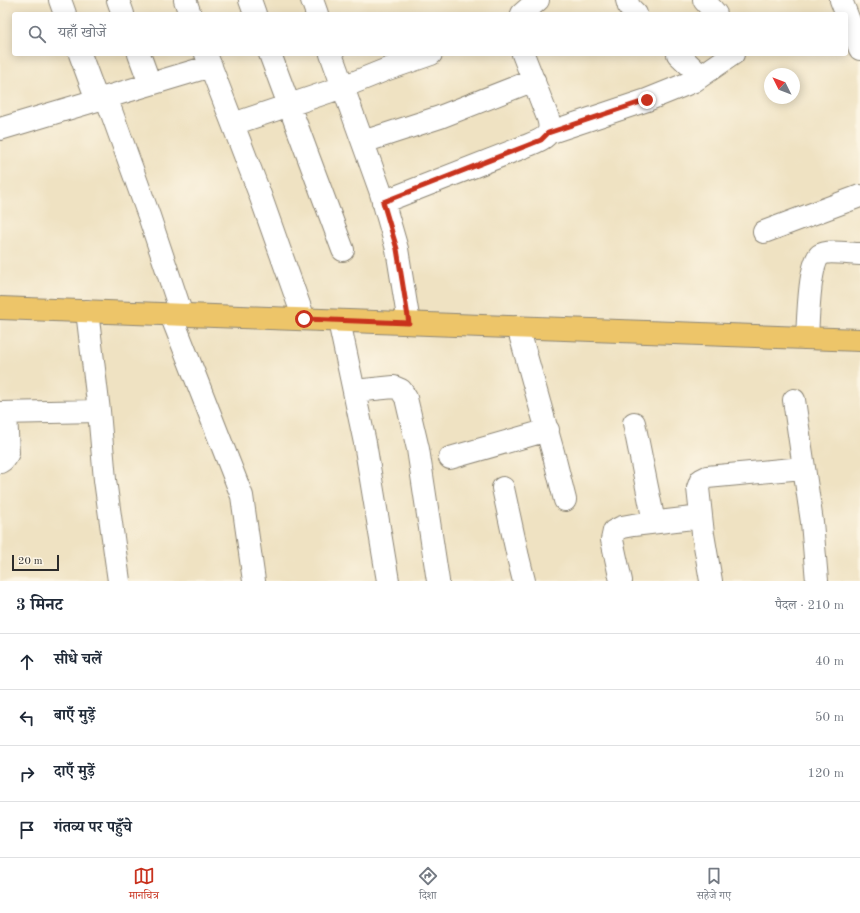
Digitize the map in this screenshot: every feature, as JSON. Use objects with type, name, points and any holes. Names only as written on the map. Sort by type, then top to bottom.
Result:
[{"type":"main road","points":[[0,308],[860,340]]},
{"type":"street","points":[[60,0],[64,12]]},
{"type":"street","points":[[118,0],[122,12]]},
{"type":"street","points":[[185,0],[189,12]]},
{"type":"street","points":[[250,0],[254,12]]},
{"type":"street","points":[[312,0],[316,12]]},
{"type":"street","points":[[524,12],[538,0]]},
{"type":"street","points":[[627,0],[629,7],[634,12]]},
{"type":"street","points":[[704,0],[714,12]]},
{"type":"street","points":[[848,26],[860,49]]},
{"type":"street","points":[[81,56],[102,99],[149,216],[177,315],[242,496],[254,581]]},
{"type":"street","points":[[140,56],[150,84]]},
{"type":"street","points":[[271,56],[288,106],[343,250]]},
{"type":"street","points":[[332,56],[363,142],[397,249],[409,323]]},
{"type":"street","points":[[233,124],[343,87],[384,70],[425,56]]},
{"type":"street","points":[[524,56],[550,126],[548,133]]},
{"type":"street","points":[[680,56],[701,76]]},
{"type":"street","points":[[383,202],[541,140],[548,133],[647,100],[694,80],[730,56]]},
{"type":"street","points":[[0,129],[150,84],[208,60],[259,192],[304,319]]},
{"type":"street","points":[[363,142],[440,117],[534,80]]},
{"type":"street","points":[[764,232],[860,196]]},
{"type":"street","points":[[807,338],[812,279],[815,263],[819,256],[825,253],[860,254]]},
{"type":"street","points":[[87,312],[99,411],[105,480],[119,581]]},
{"type":"street","points":[[339,321],[365,443],[388,581]]},
{"type":"street","points":[[518,327],[548,430],[565,500]]},
{"type":"street","points":[[354,391],[394,387],[401,390],[406,398],[418,450],[438,581]]},
{"type":"street","points":[[794,400],[812,522],[817,581]]},
{"type":"street","points":[[0,462],[4,460],[8,453],[3,413],[99,411]]},
{"type":"street","points":[[634,423],[654,522]]},
{"type":"street","points":[[450,458],[548,430]]},
{"type":"street","points":[[711,581],[698,488],[701,480],[707,476],[803,468]]},
{"type":"street","points":[[503,488],[524,581]]},
{"type":"street","points":[[621,581],[612,540],[614,531],[622,527],[701,517]]},
{"type":"route","points":[[304,319],[409,323],[397,249],[383,202],[541,140],[548,133],[647,100]]}]
